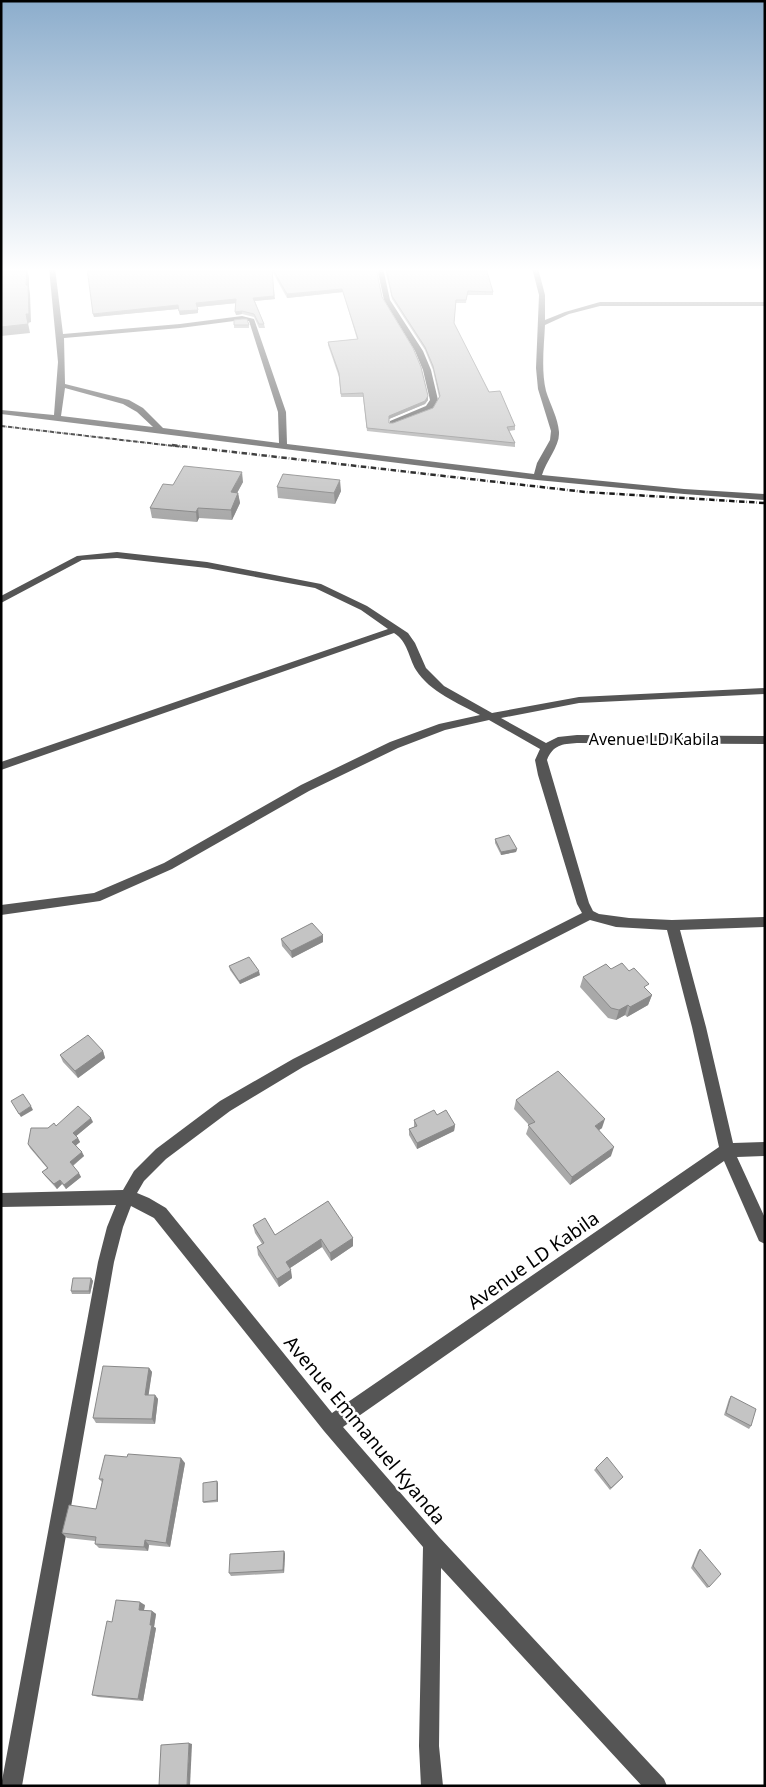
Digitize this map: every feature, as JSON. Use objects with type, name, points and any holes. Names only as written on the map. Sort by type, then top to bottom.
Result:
[{"type":"street","points":[[57,418],[62,385],[60,351]]},
{"type":"street","points":[[262,351],[282,412],[284,446]]},
{"type":"street","points":[[393,423],[429,408],[434,400],[427,370],[419,351]]},
{"type":"street","points":[[537,477],[541,463],[554,440],[555,431],[542,389],[540,351]]},
{"type":"street","points":[[62,385],[126,402],[140,410],[160,430]]},
{"type":"street","points":[[1,412],[537,477],[657,490],[765,497]]},
{"type":"street","points":[[1,600],[80,558],[117,555],[242,571],[318,586],[364,608],[396,629],[410,643],[421,669],[440,688],[546,748],[541,760],[544,775],[583,904],[589,914],[600,920],[672,925],[765,922]]},
{"type":"street","points":[[1,766],[396,629]]},
{"type":"street","points":[[1,910],[96,898],[168,866],[305,788],[394,745],[442,727],[493,717],[534,706],[579,700],[765,692]]},
{"type":"street","name":"Avenue LD Kabila","points":[[546,748],[558,741],[577,739],[765,740]]},
{"type":"street","points":[[11,1786],[106,1262],[115,1227],[127,1197],[139,1176],[161,1154],[225,1106],[298,1064],[589,914]]},
{"type":"street","points":[[672,925],[699,1027],[726,1150],[765,1236]]},
{"type":"street","points":[[726,1150],[765,1149]]},
{"type":"street","name":"Avenue LD Kabila","points":[[330,1425],[726,1150]]},
{"type":"street","name":"Avenue Emmanuel Kyanda","points":[[1,1200],[127,1197],[144,1203],[160,1213],[330,1425],[432,1544],[657,1786]]},
{"type":"street","points":[[432,1544],[429,1746],[432,1786]]},
{"type":"building","points":[[331,351],[414,351],[421,367],[428,396],[425,401],[389,416],[389,423],[393,423],[433,408],[440,396],[433,366],[427,351],[468,351],[489,392],[500,391],[515,426],[507,427],[515,443],[367,428],[363,393],[341,394],[339,373]]},
{"type":"building","points":[[184,466],[242,472],[231,492],[238,493],[231,510],[198,508],[196,512],[150,508],[163,484],[173,485]]},
{"type":"building","points":[[283,474],[340,480],[334,493],[277,487]]},
{"type":"building","points":[[509,835],[517,849],[501,852],[495,839]]},
{"type":"building","points":[[312,923],[323,935],[291,951],[281,939]]},
{"type":"building","points":[[249,957],[259,971],[239,981],[229,966]]},
{"type":"building","points":[[622,963],[629,971],[634,968],[649,984],[644,987],[652,995],[630,1007],[628,1005],[619,1010],[611,1008],[583,977],[606,964],[611,969]]},
{"type":"building","points":[[88,1035],[103,1051],[75,1071],[60,1055]]},
{"type":"building","points":[[558,1071],[605,1119],[595,1126],[614,1147],[572,1177],[528,1125],[535,1122],[516,1100]]},
{"type":"building","points":[[23,1094],[31,1106],[19,1114],[11,1101]]},
{"type":"building","points":[[78,1106],[91,1118],[73,1133],[78,1138],[72,1142],[82,1152],[70,1162],[79,1173],[64,1185],[60,1180],[54,1184],[42,1172],[48,1168],[28,1144],[31,1128],[48,1128],[54,1123],[56,1126]]},
{"type":"building","points":[[434,1110],[437,1115],[446,1110],[455,1125],[417,1143],[409,1129],[417,1126],[414,1120]]},
{"type":"building","points":[[328,1201],[353,1238],[330,1253],[321,1239],[286,1262],[291,1270],[277,1279],[257,1247],[264,1243],[253,1225],[265,1218],[275,1235]]},
{"type":"building","points":[[73,1278],[91,1278],[89,1291],[71,1291]]},
{"type":"building","points":[[103,1366],[149,1368],[145,1395],[155,1395],[152,1419],[93,1418]]},
{"type":"building","points":[[731,1396],[756,1409],[751,1426],[726,1413]]},
{"type":"building","points":[[128,1454],[181,1458],[166,1543],[145,1540],[144,1547],[95,1544],[96,1537],[62,1533],[69,1505],[96,1509],[103,1479],[99,1479],[105,1455],[127,1457]]},
{"type":"building","points":[[607,1457],[623,1477],[611,1488],[596,1468]]},
{"type":"building","points":[[217,1481],[217,1500],[203,1502],[203,1483]]},
{"type":"building","points":[[700,1549],[721,1574],[709,1587],[693,1566]]},
{"type":"building","points":[[284,1551],[283,1570],[229,1573],[230,1554]]},
{"type":"building","points":[[116,1600],[140,1602],[139,1610],[152,1611],[150,1625],[152,1625],[138,1699],[92,1695],[107,1621],[112,1622]]},
{"type":"building","points":[[189,1743],[187,1786],[159,1786],[161,1745]]},
{"type":"railway","points":[[1,426],[183,447]]},
{"type":"railway","points":[[172,445],[585,492],[765,503]]}]
